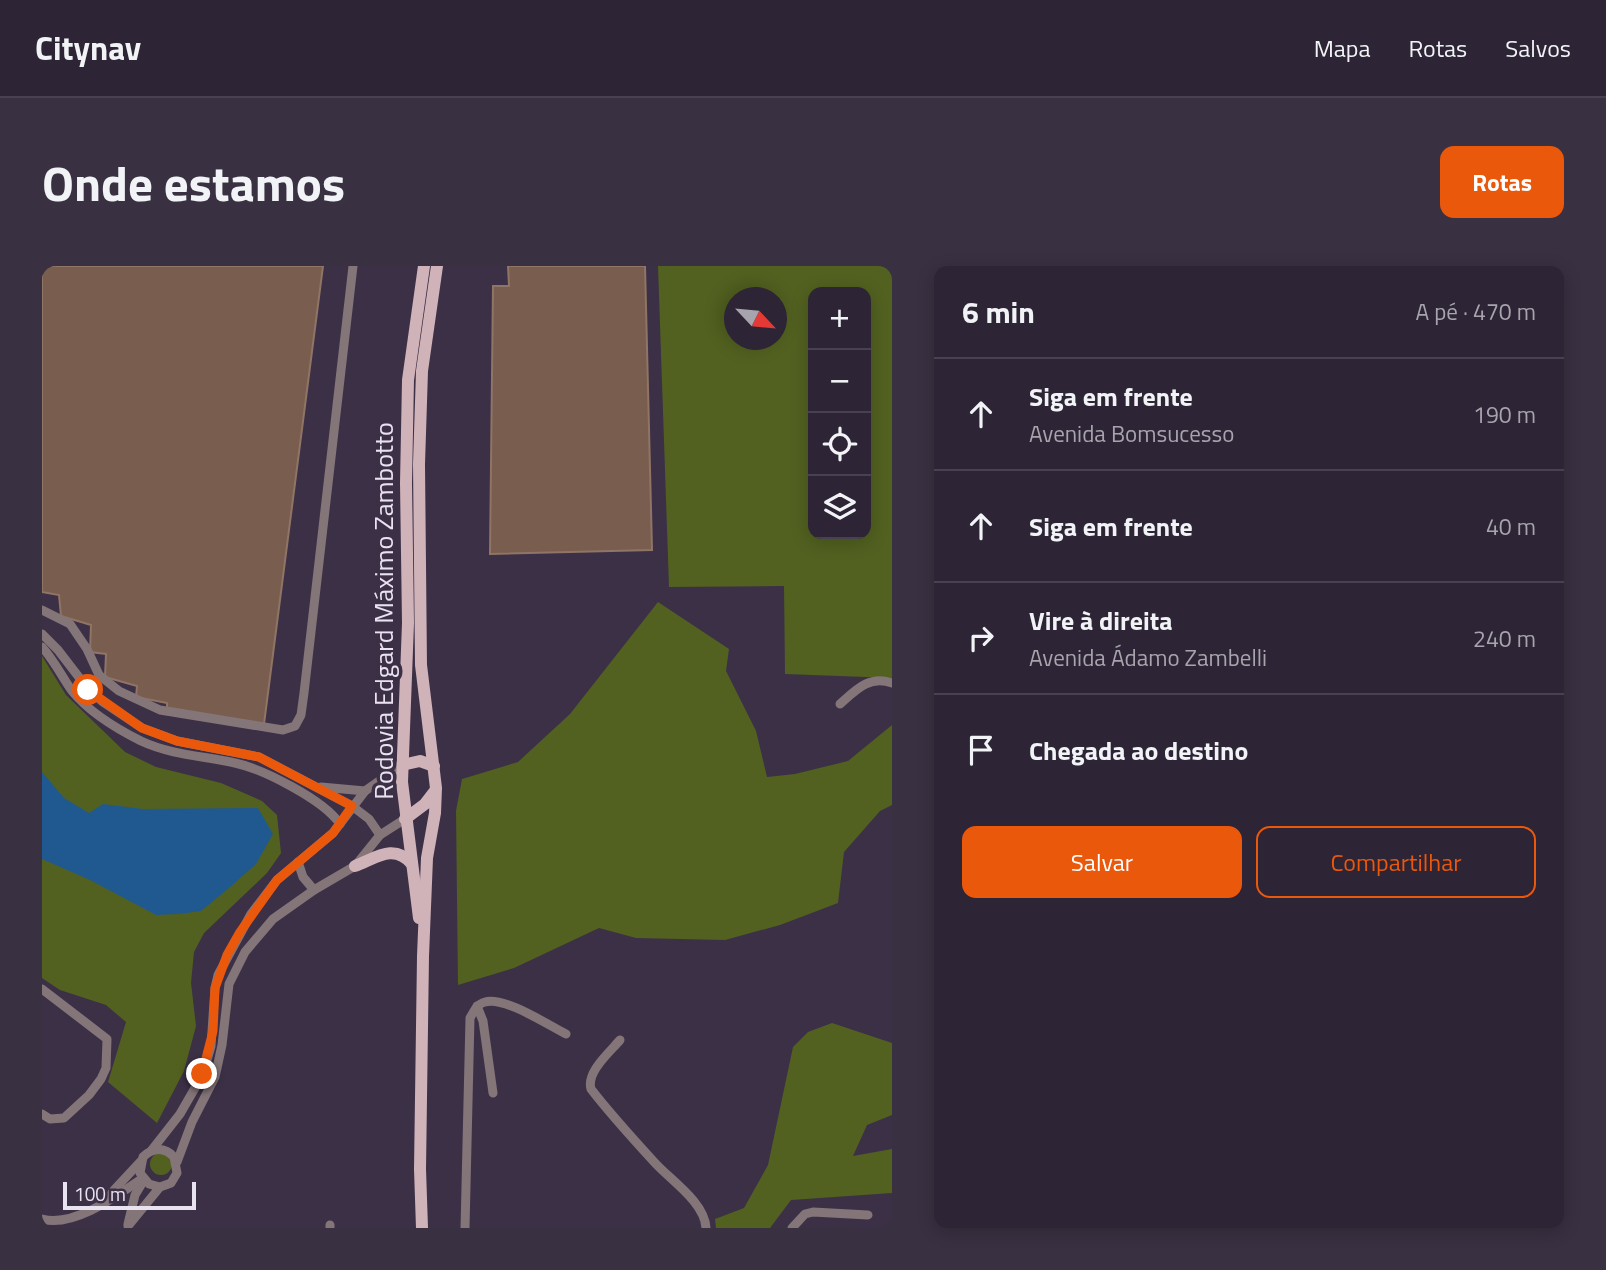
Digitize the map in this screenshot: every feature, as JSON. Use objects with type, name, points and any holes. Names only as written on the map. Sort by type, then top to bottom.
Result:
[{"type":"main road","name":"Rodovia Edgard Máximo Zambotto","points":[[423,956],[405,819],[402,765],[408,623],[408,380],[424,266]]},
{"type":"main road","name":"Rodovia Edgard Máximo Zambotto","points":[[422,1228],[423,956],[426,866],[435,813],[436,788],[421,666],[419,464],[422,371],[438,266]]},
{"type":"main road","points":[[402,765],[420,761],[434,766]]},
{"type":"main road","points":[[405,819],[425,804],[436,788]]},
{"type":"main road","points":[[355,866],[394,852],[405,856],[412,864]]},
{"type":"street","points":[[42,610],[70,624],[87,649],[99,675],[119,691],[160,709],[283,730],[295,726],[301,715],[304,693],[353,266]]},
{"type":"street","points":[[42,634],[58,650],[88,690],[142,728],[177,741],[259,757],[352,806],[369,819],[380,835]]},
{"type":"street","points":[[42,647],[82,702],[141,741],[176,753],[237,763],[297,789],[328,808],[340,824]]},
{"type":"street","points":[[839,704],[871,681],[892,683]]},
{"type":"street","points":[[102,1208],[114,1190],[180,1114],[202,1074],[213,1031],[215,988],[227,955],[251,914],[265,894],[340,824],[365,791],[402,765]]},
{"type":"street","points":[[311,785],[365,791]]},
{"type":"street","points":[[127,1227],[160,1187],[177,1173],[177,1162],[188,1130],[217,1068],[226,999],[234,971],[258,934],[273,919],[314,890],[355,866],[380,835],[405,819]]},
{"type":"street","points":[[298,862],[305,881],[314,890]]},
{"type":"street","points":[[42,989],[107,1039],[106,1068],[89,1095],[71,1114],[59,1119],[50,1119],[42,1114]]},
{"type":"street","points":[[465,1228],[470,1018],[477,1006],[486,1001],[501,1002],[566,1034]]},
{"type":"street","points":[[477,1006],[482,1021],[493,1093]]},
{"type":"street","points":[[620,1040],[594,1072],[589,1082],[591,1089],[658,1166],[677,1181],[702,1214],[706,1228]]},
{"type":"street","points":[[150,1151],[166,1150],[177,1162]]},
{"type":"street","points":[[141,1161],[143,1179],[160,1187]]},
{"type":"street","points":[[44,1223],[68,1224],[102,1208],[143,1179]]},
{"type":"street","points":[[127,1227],[135,1195],[143,1179]]},
{"type":"street","points":[[792,1228],[805,1214],[813,1212],[868,1216]]},
{"type":"green space","points":[[658,266],[892,266],[892,678],[785,674],[784,586],[669,587]]},
{"type":"green space","points":[[658,602],[729,649],[726,671],[756,731],[767,777],[795,774],[848,761],[892,725],[892,805],[880,811],[844,852],[838,903],[780,925],[725,940],[636,938],[599,928],[514,968],[458,985],[456,811],[462,779],[518,762],[570,714]]},
{"type":"green space","points":[[42,656],[66,695],[125,752],[156,767],[221,783],[262,801],[277,815],[281,853],[267,873],[204,933],[194,952],[191,983],[196,1026],[184,1071],[157,1123],[108,1082],[126,1022],[106,1005],[60,990],[42,978]]},
{"type":"green space","points":[[832,1023],[892,1043],[892,1115],[867,1125],[853,1156],[892,1149],[892,1193],[791,1200],[770,1228],[716,1228],[715,1219],[744,1208],[768,1165],[793,1047],[808,1032]]},
{"type":"green space","points":[[161,1153],[169,1156],[172,1164],[169,1172],[161,1175],[153,1172],[150,1164],[153,1156]]},
{"type":"water","points":[[42,772],[64,798],[89,813],[103,804],[143,809],[258,808],[273,834],[256,864],[201,911],[156,915],[90,880],[42,859]]},
{"type":"building","points":[[42,266],[323,266],[264,724],[167,708],[167,703],[136,697],[137,686],[105,677],[106,654],[90,652],[91,625],[61,616],[59,595],[42,592]]},
{"type":"building","points":[[508,266],[645,266],[652,550],[490,554],[493,286],[509,286]]},
{"type":"route","points":[[88,690],[142,728],[177,741],[259,757],[352,806],[333,833],[277,880],[265,894],[227,955],[215,988],[211,1046],[202,1074]]}]
